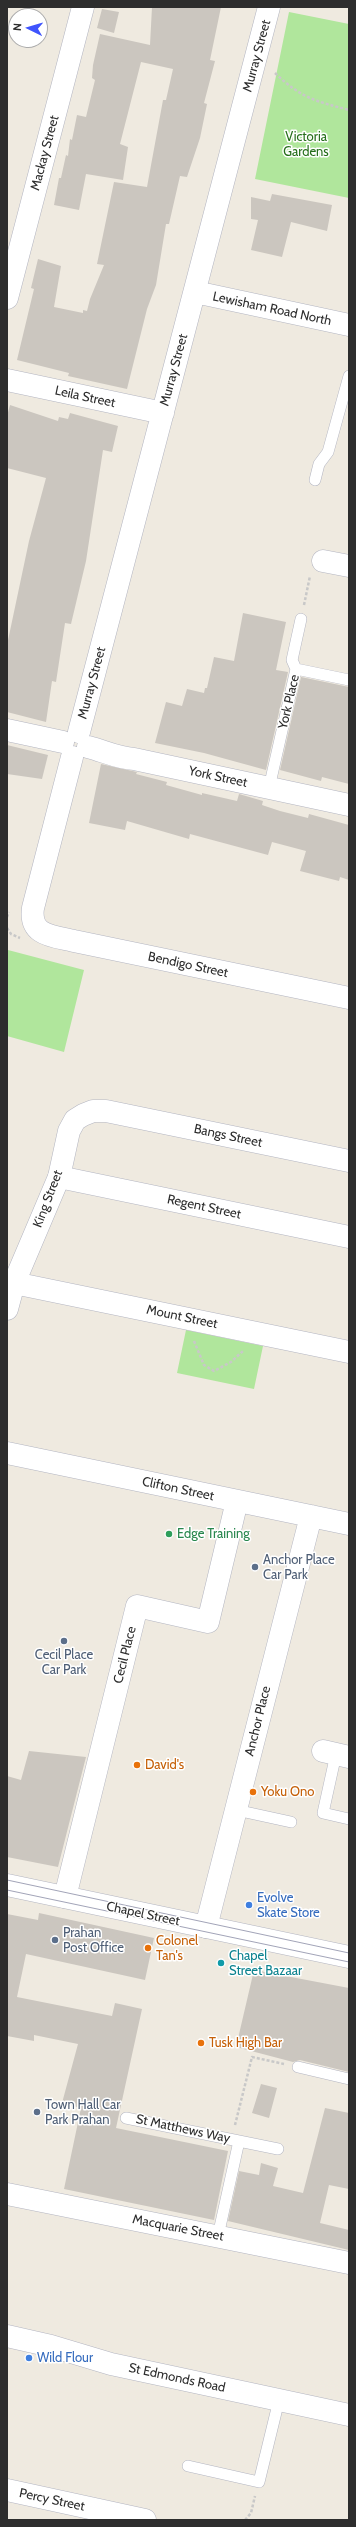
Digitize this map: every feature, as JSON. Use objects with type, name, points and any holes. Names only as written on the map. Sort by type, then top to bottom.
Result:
[{"type":"street","name":"Mackay Street","points":[[7,298],[83,7]]},
{"type":"street","name":"Murray Street","points":[[28,930],[270,7]]},
{"type":"street","name":"Lewisham Road North","points":[[195,292],[349,325]]},
{"type":"street","name":"Leila Street","points":[[7,380],[163,413]]},
{"type":"street","points":[[317,566],[349,566]]},
{"type":"street","name":"York Street","points":[[7,730],[108,752],[117,758],[134,759],[349,805]]},
{"type":"street","name":"Bendigo Street","points":[[28,930],[40,931],[74,941],[349,998]]},
{"type":"street","name":"King Street","points":[[7,1309],[14,1282],[59,1177],[69,1131],[75,1120],[93,1111],[106,1111]]},
{"type":"street","name":"Bangs Street","points":[[106,1111],[349,1161]]},
{"type":"street","name":"Regent Street","points":[[59,1177],[349,1237]]},
{"type":"street","name":"Mount Street","points":[[14,1282],[349,1352]]},
{"type":"street","name":"Clifton Street","points":[[7,1453],[349,1524]]},
{"type":"street","name":"Cecil Place","points":[[65,1897],[137,1606],[208,1622],[237,1500]]},
{"type":"street","name":"Anchor Place","points":[[206,1927],[312,1516]]},
{"type":"street","name":"Chapel Street","points":[[7,1885],[349,1957]]},
{"type":"street","name":"Macquarie Street","points":[[7,2194],[349,2263]]},
{"type":"street","name":"St Edmonds Road","points":[[7,2336],[51,2346],[111,2364],[349,2415]]},
{"type":"street","name":"Percy Street","points":[[7,2490],[145,2520]]},
{"type":"lane","points":[[315,480],[319,464],[328,452],[349,376]]},
{"type":"lane","points":[[296,669],[292,660],[301,619]]},
{"type":"lane","name":"York Place","points":[[269,788],[296,669],[349,680]]},
{"type":"lane","points":[[336,1754],[323,1813],[349,1819]]},
{"type":"lane","points":[[236,1810],[291,1822]]},
{"type":"lane","points":[[298,2067],[349,2079]]},
{"type":"lane","name":"St Matthews Way","points":[[126,2118],[278,2149]]},
{"type":"lane","name":"St Matthews Way","points":[[218,2236],[239,2141]]},
{"type":"lane","points":[[188,2466],[259,2482],[278,2400]]},
{"type":"path","points":[[275,73],[293,90],[318,102],[349,110]]},
{"type":"path","points":[[301,619],[317,566]]},
{"type":"path","points":[[7,917],[9,912]]},
{"type":"path","points":[[7,928],[15,937],[28,930]]},
{"type":"path","points":[[193,1334],[204,1365],[214,1371],[231,1362],[247,1347]]},
{"type":"path","points":[[239,2141],[235,2126],[252,2057],[298,2067]]},
{"type":"path","points":[[245,2520],[251,2513],[259,2482]]},
{"type":"green space","name":"Victoria Gardens","points":[[289,12],[349,24],[349,198],[255,179]]},
{"type":"green space","points":[[8,950],[84,970],[64,1052],[7,1036]]},
{"type":"green space","points":[[186,1330],[263,1346],[254,1389],[177,1373]]},
{"type":"building","points":[[152,7],[221,7],[210,60],[215,61],[204,103],[207,104],[200,138],[187,177],[180,176],[169,224],[166,224],[156,285],[147,309],[127,389],[68,376],[69,373],[17,360],[34,289],[31,288],[38,259],[61,266],[54,307],[83,313],[83,310],[87,311],[90,299],[104,265],[97,264],[114,182],[147,187],[163,100],[166,100],[173,69],[141,62],[120,144],[128,147],[123,180],[86,174],[79,210],[54,205],[59,178],[61,178],[66,155],[68,156],[70,139],[72,140],[77,115],[86,117],[95,80],[92,78],[93,65],[100,34],[150,45]]},
{"type":"building","points":[[102,9],[119,12],[114,33],[97,28]]},
{"type":"building","points":[[272,194],[332,205],[327,231],[291,222],[282,257],[251,250],[258,220],[251,219],[251,197],[270,201]]},
{"type":"building","points":[[10,405],[58,421],[59,417],[68,419],[70,413],[118,426],[112,452],[103,450],[86,561],[71,624],[65,623],[56,682],[52,681],[46,722],[7,712],[7,645],[29,541],[46,478],[7,468],[7,416]]},
{"type":"building","points":[[243,613],[286,622],[276,670],[288,672],[266,770],[204,753],[155,743],[166,702],[182,706],[187,689],[204,693],[205,688],[207,688],[214,657],[234,661]]},
{"type":"building","points":[[301,677],[349,687],[349,784],[322,777],[321,781],[280,770]]},
{"type":"building","points":[[7,745],[48,755],[42,779],[7,774]]},
{"type":"building","points":[[101,764],[137,772],[136,774],[167,782],[166,785],[202,795],[202,793],[237,801],[239,794],[263,801],[262,805],[280,811],[308,818],[309,814],[349,825],[349,880],[340,877],[339,881],[300,871],[306,851],[272,842],[268,855],[190,834],[189,839],[127,821],[125,830],[89,823]]},
{"type":"building","points":[[29,1751],[86,1757],[58,1867],[7,1857],[7,1776],[21,1780]]},
{"type":"building","points":[[39,1913],[154,1938],[145,1980],[26,1954],[17,1997],[112,2016],[115,2003],[142,2009],[116,2128],[228,2151],[214,2220],[64,2189],[81,2108],[62,2103],[78,2044],[34,2035],[34,2041],[7,2036],[7,1914],[38,1920]]},
{"type":"building","points":[[254,1970],[349,1988],[349,2072],[300,2060],[293,2062],[236,2047]]},
{"type":"building","points":[[261,2084],[277,2088],[269,2118],[252,2113]]},
{"type":"building","points":[[325,2108],[349,2113],[349,2189],[329,2185],[320,2223],[349,2230],[349,2250],[228,2221],[239,2171],[259,2175],[261,2163],[278,2168],[273,2186],[303,2193]]},
{"type":"tram line","points":[[7,1880],[349,1953]]},
{"type":"tram line","points":[[7,1890],[349,1962]]},
{"type":"place","name":"Edge Training","points":[[169,1534]]},
{"type":"place","name":"Anchor Place Car Park","points":[[255,1567]]},
{"type":"place","name":"Cecil Place Car Park","points":[[64,1641]]},
{"type":"place","name":"David's","points":[[137,1765]]},
{"type":"place","name":"Yoku Ono","points":[[253,1792]]},
{"type":"place","name":"Evolve Skate Store","points":[[249,1905]]},
{"type":"place","name":"Prahan Post Office","points":[[55,1940]]},
{"type":"place","name":"Colonel Tan's","points":[[148,1948]]},
{"type":"place","name":"Chapel Street Bazaar","points":[[221,1963]]},
{"type":"place","name":"Tusk High Bar","points":[[201,2043]]},
{"type":"place","name":"Town Hall Car Park Prahan","points":[[37,2112]]},
{"type":"place","name":"Wild Flour","points":[[29,2358]]}]
